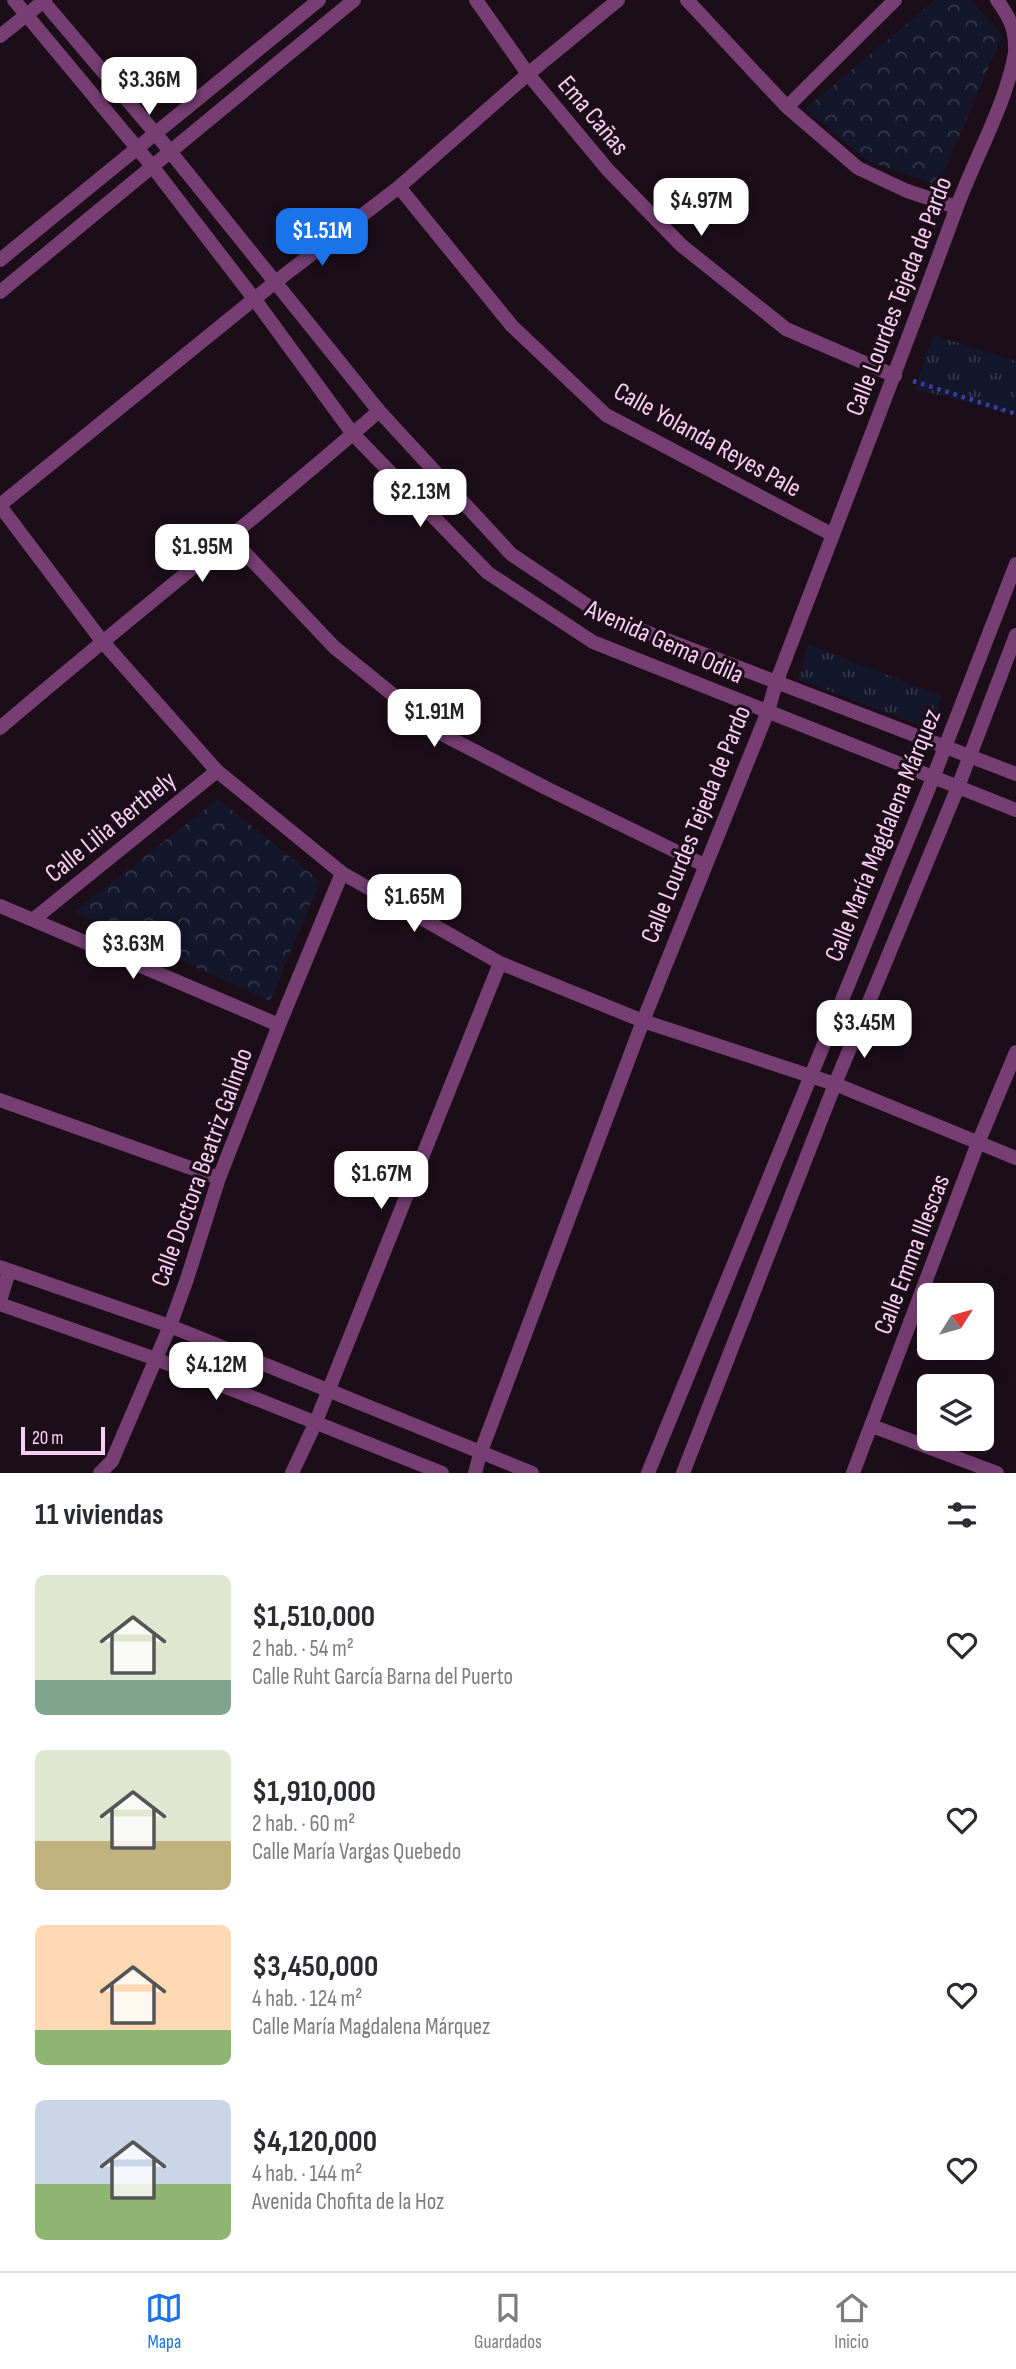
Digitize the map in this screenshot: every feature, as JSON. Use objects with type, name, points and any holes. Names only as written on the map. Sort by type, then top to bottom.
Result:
[{"type":"street","name":"Avenida Gema Odila","points":[[14,0],[152,166],[353,434],[488,573],[593,642],[1016,810]]},
{"type":"street","points":[[0,260],[319,0]]},
{"type":"street","points":[[0,292],[354,0]]},
{"type":"street","name":"Ema Cañas","points":[[476,0],[528,74],[608,170],[681,245],[786,329],[895,376]]},
{"type":"street","points":[[618,0],[528,74],[399,187],[274,283],[0,506],[102,641],[217,771],[342,873],[500,963],[643,1021],[835,1084],[1016,1158]]},
{"type":"street","points":[[687,0],[787,107],[858,169],[906,191],[956,207]]},
{"type":"street","points":[[787,107],[895,0]]},
{"type":"street","name":"Calle Lourdes Tejeda de Pardo","points":[[475,1473],[643,1021],[768,711],[776,683],[895,376],[956,207],[1006,85],[1015,51],[1013,21],[997,0]]},
{"type":"street","name":"Avenida Gema Odila","points":[[43,1],[156,134],[379,411],[511,554],[602,615],[1016,774]]},
{"type":"street","points":[[0,36],[43,1]]},
{"type":"street","name":"Calle Yolanda Reyes Pale","points":[[399,187],[512,326],[606,415],[833,535]]},
{"type":"street","points":[[0,728],[102,641],[231,538],[379,411]]},
{"type":"street","points":[[231,538],[334,647],[440,733],[704,865]]},
{"type":"street","name":"Calle María Magdalena Márquez","points":[[648,1473],[933,778],[1016,564]]},
{"type":"street","name":"Calle María Magdalena Márquez","points":[[683,1473],[835,1084],[958,787],[1016,635]]},
{"type":"street","name":"Calle Lilia Berthely","points":[[34,919],[217,771]]},
{"type":"street","name":"Calle Doctora Beatriz Galindo","points":[[100,1473],[112,1461],[170,1326],[219,1178],[342,873]]},
{"type":"street","points":[[0,906],[279,1025]]},
{"type":"street","points":[[292,1473],[315,1424],[500,963]]},
{"type":"street","name":"Calle Emma Illescas","points":[[853,1473],[978,1143],[1016,1052]]},
{"type":"street","points":[[0,1100],[219,1178]]},
{"type":"street","points":[[442,1473],[156,1359],[0,1302],[5,1269],[170,1326],[532,1473]]},
{"type":"street","points":[[872,1426],[997,1473]]},
{"type":"path","points":[[895,376],[1016,414]]},
{"type":"green space","points":[[935,0],[971,0],[1002,36],[938,185],[868,161],[805,109]]},
{"type":"green space","points":[[933,335],[1016,361],[1016,415],[915,389]]},
{"type":"green space","points":[[808,644],[941,696],[930,729],[798,679]]},
{"type":"green space","points":[[218,799],[320,881],[270,1001],[74,912]]}]
